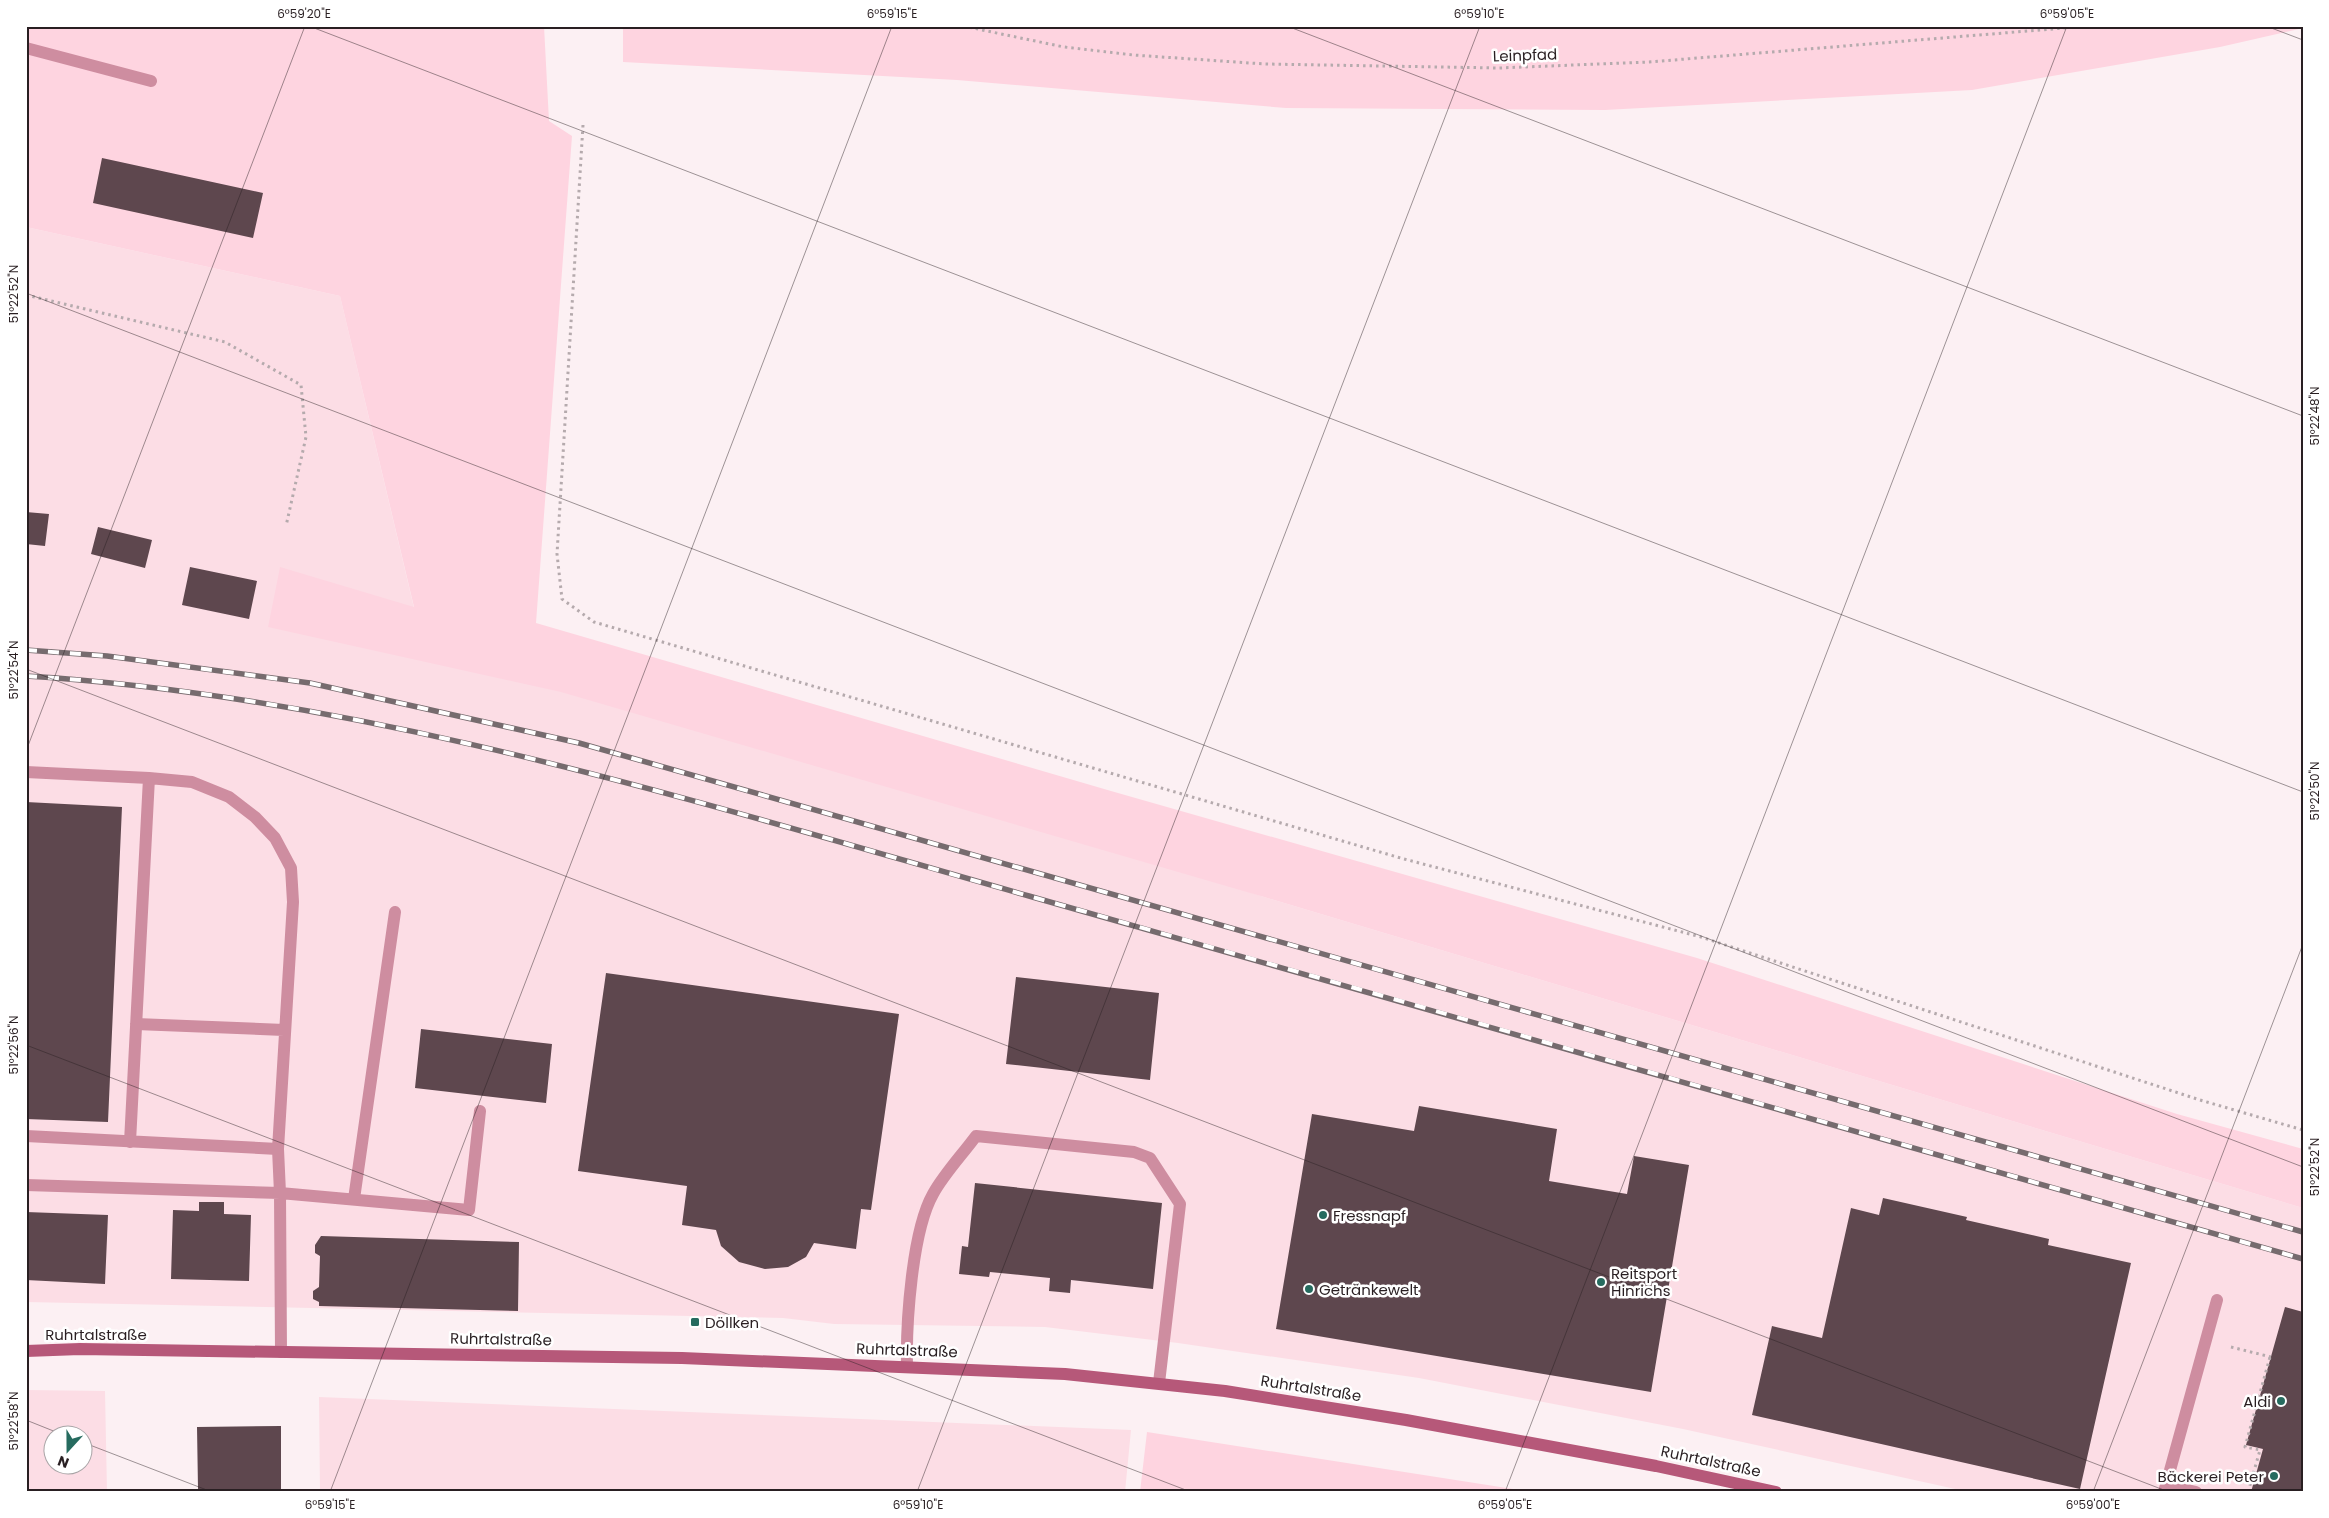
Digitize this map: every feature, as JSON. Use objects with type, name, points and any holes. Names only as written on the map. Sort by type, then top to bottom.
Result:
[{"type":"main road","name":"Ruhrtalstraße","points":[[26,1350],[682,1358],[1065,1374],[1225,1391],[1406,1420],[1656,1466],[1776,1492]]},
{"type":"lane","points":[[26,48],[151,81]]},
{"type":"lane","points":[[26,772],[192,782],[229,797],[255,817],[275,838],[291,868],[293,902],[278,1149],[281,1352]]},
{"type":"lane","points":[[130,1142],[149,778]]},
{"type":"lane","points":[[354,1199],[395,912]]},
{"type":"lane","points":[[136,1024],[284,1030]]},
{"type":"lane","points":[[26,1185],[280,1193],[469,1210],[480,1111]]},
{"type":"lane","points":[[26,1136],[278,1149]]},
{"type":"lane","points":[[907,1366],[907,1333],[920,1229],[932,1194],[976,1136],[1134,1152],[1150,1158],[1180,1204],[1159,1383]]},
{"type":"lane","points":[[2196,1492],[2165,1488],[2217,1300]]},
{"type":"path","name":"Leinpfad","points":[[963,26],[1064,47],[1133,55],[1265,64],[1480,68],[1649,62],[2089,26]]},
{"type":"path","points":[[583,125],[557,554],[562,599],[594,622],[1404,859],[1701,937],[2191,1097],[2303,1130]]},
{"type":"path","points":[[26,295],[225,342],[301,384],[306,437],[286,526]]},
{"type":"path","points":[[2206,1341],[2271,1357],[2245,1447],[2260,1450],[2248,1492]]},
{"type":"shaded area","points":[[26,26],[544,26],[549,121],[572,136],[536,623],[1111,791],[1697,958],[2177,1114],[2303,1149],[2303,1208],[1264,897],[561,692],[268,627],[280,567],[414,607],[340,296],[26,227]]},
{"type":"shaded area","points":[[623,26],[2303,26],[2303,28],[2220,47],[1972,90],[1605,110],[1286,108],[957,80],[623,62]]},
{"type":"shaded area","points":[[26,227],[340,296],[414,608],[1264,897],[2303,1208],[2303,1492],[1969,1492],[1683,1429],[1419,1378],[1178,1343],[1045,1327],[834,1324],[783,1318],[26,1302]]},
{"type":"shaded area","points":[[26,1390],[105,1391],[107,1492],[26,1492]]},
{"type":"shaded area","points":[[319,1397],[1131,1430],[1125,1492],[320,1492]]},
{"type":"shaded area","points":[[1147,1432],[1533,1492],[1140,1492]]},
{"type":"building","points":[[102,158],[263,193],[253,238],[93,203]]},
{"type":"building","points":[[26,512],[49,514],[45,546],[26,544]]},
{"type":"building","points":[[98,527],[152,540],[145,568],[91,554]]},
{"type":"building","points":[[190,567],[257,581],[249,619],[182,605]]},
{"type":"building","points":[[26,802],[122,807],[108,1122],[26,1119]]},
{"type":"building","points":[[606,973],[899,1014],[871,1210],[861,1209],[856,1249],[814,1243],[806,1257],[788,1267],[765,1269],[739,1262],[721,1246],[716,1230],[682,1225],[687,1186],[578,1171]]},
{"type":"building","points":[[1016,977],[1159,993],[1150,1080],[1006,1064]]},
{"type":"building","points":[[421,1029],[552,1044],[546,1103],[415,1088]]},
{"type":"building","points":[[1419,1106],[1557,1129],[1549,1181],[1627,1194],[1634,1156],[1689,1165],[1651,1392],[1276,1329],[1312,1114],[1414,1131]]},
{"type":"building","points":[[975,1183],[1162,1203],[1153,1289],[1071,1280],[1070,1293],[1049,1291],[1050,1278],[990,1272],[989,1277],[959,1274],[962,1246],[968,1247]]},
{"type":"building","points":[[1883,1198],[1967,1217],[1966,1220],[2049,1239],[2048,1245],[2131,1263],[2080,1489],[1752,1415],[1772,1326],[1822,1338],[1851,1208],[1879,1215]]},
{"type":"building","points":[[199,1202],[224,1202],[224,1214],[251,1215],[249,1281],[171,1279],[173,1210],[199,1211]]},
{"type":"building","points":[[26,1212],[108,1215],[105,1284],[26,1280]]},
{"type":"building","points":[[321,1236],[519,1242],[518,1311],[319,1306],[319,1302],[313,1299],[313,1291],[319,1287],[320,1256],[315,1253],[315,1245]]},
{"type":"building","name":"Aldi","points":[[2285,1307],[2303,1312],[2303,1492],[2251,1492],[2263,1449],[2246,1445]]},
{"type":"building","points":[[281,1426],[281,1492],[245,1492],[244,1489],[198,1489],[197,1427]]},
{"type":"railway","points":[[26,650],[107,656],[310,683],[579,743],[2303,1232]]},
{"type":"railway","points":[[26,676],[154,688],[281,706],[407,730],[533,759],[658,791],[2303,1259]]},
{"type":"place","name":"Fressnapf","points":[[1323,1215]]},
{"type":"place","name":"Reitsport Hinrichs","points":[[1601,1282]]},
{"type":"place","name":"Getränkewelt","points":[[1309,1289]]},
{"type":"place","name":"Döllken","points":[[695,1322]]},
{"type":"place","name":"Aldi","points":[[2281,1401]]},
{"type":"place","name":"Bäckerei Peter","points":[[2274,1476]]}]
